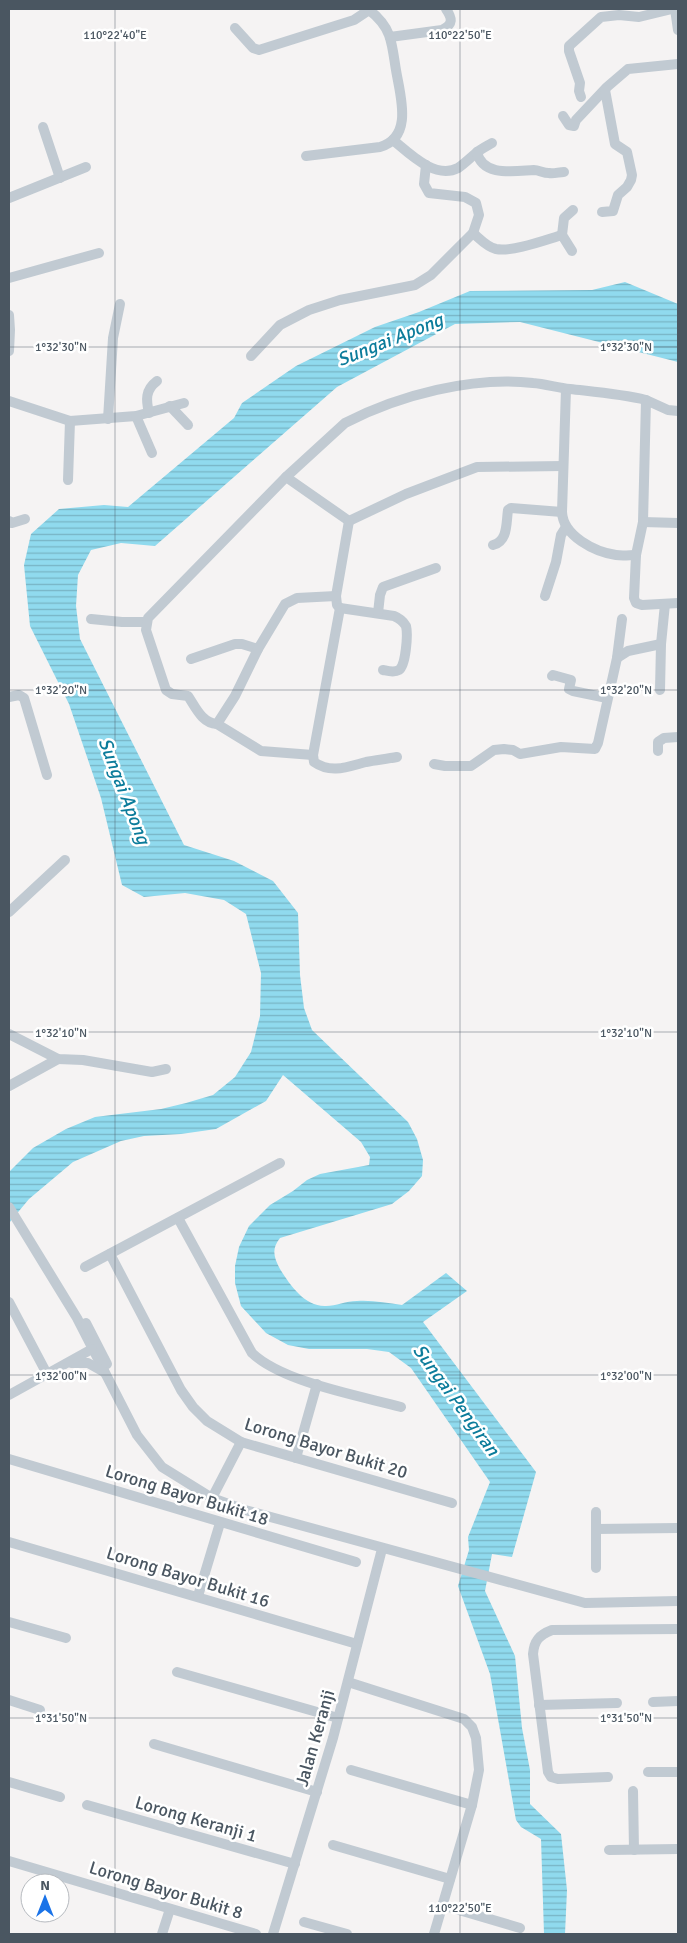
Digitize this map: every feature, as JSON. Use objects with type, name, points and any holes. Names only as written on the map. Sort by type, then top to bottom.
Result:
[{"type":"street","points":[[236,28],[253,48],[259,50],[354,20],[368,9],[377,16],[390,37],[403,114],[400,128],[393,140],[388,145],[369,149],[306,156]]},
{"type":"street","points":[[390,37],[442,30],[451,21],[451,16],[446,9]]},
{"type":"street","points":[[581,97],[579,91],[580,83],[569,46],[601,17],[627,13],[639,17],[674,9],[678,30]]},
{"type":"street","points":[[563,116],[569,125],[574,126],[576,120],[628,69],[678,64]]},
{"type":"street","points":[[602,212],[613,211],[618,195],[627,188],[632,175],[627,152],[615,144],[605,90]]},
{"type":"street","points":[[43,127],[60,178]]},
{"type":"street","points":[[393,140],[431,168],[444,170],[457,168],[492,143]]},
{"type":"street","points":[[477,152],[482,164],[494,170],[504,172],[540,170],[549,174],[564,172]]},
{"type":"street","points":[[251,356],[280,325],[309,310],[340,300],[415,285],[431,275],[473,233],[478,215],[476,203],[465,197],[429,193],[424,184],[426,165]]},
{"type":"street","points":[[9,198],[86,167]]},
{"type":"street","points":[[572,251],[562,235],[564,218],[573,210]]},
{"type":"street","points":[[473,233],[487,245],[497,249],[528,245],[562,235]]},
{"type":"street","points":[[9,278],[99,253]]},
{"type":"street","points":[[108,419],[113,338],[120,304]]},
{"type":"street","points":[[9,315],[9,351]]},
{"type":"street","points":[[149,413],[146,402],[147,392],[157,381]]},
{"type":"street","points":[[313,755],[261,751],[217,724],[203,718],[188,696],[172,694],[166,690],[146,630],[148,618],[286,477],[345,422],[394,403],[436,390],[466,384],[532,383],[646,400],[668,410],[678,411]]},
{"type":"street","points":[[566,389],[562,512],[566,527],[575,537],[597,550],[616,555],[636,555]]},
{"type":"street","points":[[646,400],[643,522],[636,555],[634,598],[636,604],[642,605],[678,603]]},
{"type":"street","points":[[9,401],[70,421],[136,416],[184,403]]},
{"type":"street","points":[[170,406],[188,425]]},
{"type":"street","points":[[136,416],[152,452]]},
{"type":"street","points":[[68,480],[70,421]]},
{"type":"street","points":[[349,521],[406,494],[477,467],[563,466]]},
{"type":"street","points":[[286,477],[349,521]]},
{"type":"street","points":[[493,545],[499,544],[504,539],[508,510],[511,508],[562,512]]},
{"type":"street","points":[[9,521],[25,520]]},
{"type":"street","points":[[349,521],[336,596],[337,605],[340,608],[313,755],[314,762],[320,766],[342,770],[397,757]]},
{"type":"street","points":[[643,522],[678,523]]},
{"type":"street","points":[[545,596],[556,562],[561,535],[566,527]]},
{"type":"street","points":[[378,613],[383,587],[436,568]]},
{"type":"street","points":[[217,724],[236,696],[258,649],[285,604],[297,598],[336,596]]},
{"type":"street","points":[[660,690],[661,644],[665,604]]},
{"type":"street","points":[[340,608],[394,616],[401,620],[406,627],[404,663],[400,669],[393,672],[383,670]]},
{"type":"street","points":[[91,619],[146,622]]},
{"type":"street","points":[[434,764],[471,766],[494,750],[504,749],[520,754],[561,747],[594,749],[598,743],[617,658],[622,619]]},
{"type":"street","points":[[191,658],[235,644],[258,649]]},
{"type":"street","points":[[617,658],[628,651],[661,644]]},
{"type":"street","points":[[552,676],[557,675],[571,680],[569,689],[572,691],[608,698]]},
{"type":"street","points":[[9,697],[19,695],[24,698],[46,775]]},
{"type":"street","points":[[658,751],[658,742],[664,738],[678,738]]},
{"type":"street","points":[[9,912],[65,860]]},
{"type":"street","points":[[9,1034],[58,1059],[83,1060],[152,1072],[166,1069]]},
{"type":"street","points":[[9,1086],[58,1059]]},
{"type":"street","points":[[84,1267],[280,1163]]},
{"type":"street","points":[[9,1207],[78,1321],[137,1435],[162,1467],[212,1498],[245,1510],[382,1549],[585,1603],[678,1601]]},
{"type":"street","points":[[178,1218],[252,1353],[261,1362],[316,1384],[401,1407]]},
{"type":"street","name":"Lorong Bayor Bukit 20","points":[[110,1254],[185,1396],[193,1407],[207,1420],[241,1442],[452,1504]]},
{"type":"street","points":[[9,1302],[47,1374]]},
{"type":"street","points":[[67,1363],[78,1354],[82,1344],[78,1321]]},
{"type":"street","points":[[78,1321],[85,1321],[90,1329],[109,1367],[106,1375]]},
{"type":"street","points":[[9,1395],[92,1349]]},
{"type":"street","points":[[67,1363],[88,1363],[106,1375]]},
{"type":"street","points":[[296,1458],[316,1384]]},
{"type":"street","points":[[212,1498],[241,1442]]},
{"type":"street","name":"Lorong Bayor Bukit 18","points":[[9,1459],[356,1562]]},
{"type":"street","points":[[596,1512],[596,1568]]},
{"type":"street","points":[[198,1596],[220,1523]]},
{"type":"street","points":[[596,1529],[678,1528]]},
{"type":"street","name":"Lorong Bayor Bukit 16","points":[[9,1542],[357,1644]]},
{"type":"street","name":"Jalan Keranji","points":[[273,1934],[338,1718],[382,1549]]},
{"type":"street","points":[[9,1622],[66,1638]]},
{"type":"street","points":[[608,1778],[558,1779],[551,1777],[548,1772],[533,1654],[534,1644],[544,1633],[552,1630],[678,1629]]},
{"type":"street","points":[[178,1672],[338,1718]]},
{"type":"street","points":[[348,1682],[464,1719],[468,1722],[476,1738],[479,1770],[472,1805],[434,1934]]},
{"type":"street","points":[[9,1700],[40,1710]]},
{"type":"street","points":[[653,1702],[678,1701]]},
{"type":"street","points":[[539,1706],[616,1703]]},
{"type":"street","points":[[154,1744],[317,1792]]},
{"type":"street","points":[[351,1770],[472,1805]]},
{"type":"street","points":[[648,1772],[678,1772]]},
{"type":"street","points":[[9,1782],[60,1797]]},
{"type":"street","points":[[633,1791],[634,1850]]},
{"type":"street","name":"Lorong Keranji 1","points":[[87,1805],[295,1864]]},
{"type":"street","points":[[333,1845],[450,1879]]},
{"type":"street","points":[[608,1850],[678,1849]]},
{"type":"street","name":"Lorong Bayor Bukit 8","points":[[9,1861],[256,1934]]},
{"type":"street","points":[[442,1905],[520,1928]]},
{"type":"street","points":[[162,1934],[170,1909]]},
{"type":"street","points":[[304,1922],[347,1934]]},
{"type":"water","points":[[625,282],[678,304],[678,362],[520,322],[455,324],[337,387],[155,546],[121,543],[91,550],[78,575],[76,606],[80,639],[184,845],[234,861],[273,881],[298,913],[300,975],[304,1008],[312,1030],[408,1122],[417,1139],[423,1160],[422,1176],[409,1191],[392,1204],[280,1238],[275,1246],[274,1254],[280,1269],[293,1288],[305,1299],[311,1303],[326,1306],[363,1301],[402,1305],[446,1273],[467,1291],[423,1322],[536,1472],[512,1557],[492,1554],[485,1591],[515,1656],[522,1728],[530,1770],[530,1804],[561,1834],[567,1890],[565,1934],[544,1934],[541,1839],[521,1827],[516,1820],[490,1674],[458,1586],[469,1550],[468,1537],[490,1482],[411,1368],[389,1352],[367,1349],[309,1349],[288,1345],[266,1333],[241,1306],[235,1283],[235,1266],[239,1247],[249,1226],[270,1205],[307,1180],[320,1174],[369,1165],[370,1157],[361,1142],[283,1075],[266,1101],[216,1129],[181,1134],[144,1136],[121,1141],[73,1162],[29,1199],[9,1223],[9,1172],[33,1148],[66,1129],[95,1117],[161,1109],[213,1095],[235,1077],[251,1052],[260,1016],[261,973],[246,914],[224,900],[185,893],[144,897],[122,885],[101,798],[69,704],[30,626],[24,565],[31,534],[59,509],[104,505],[128,507],[234,418],[242,403],[296,366],[375,327],[419,312],[470,291],[592,290]]},
{"type":"water label","name":"Sungai Apong","points":[[390,340]]},
{"type":"water label","name":"Sungai Apong","points":[[124,791]]},
{"type":"water label","name":"Sungai Pengiran","points":[[456,1400]]}]
